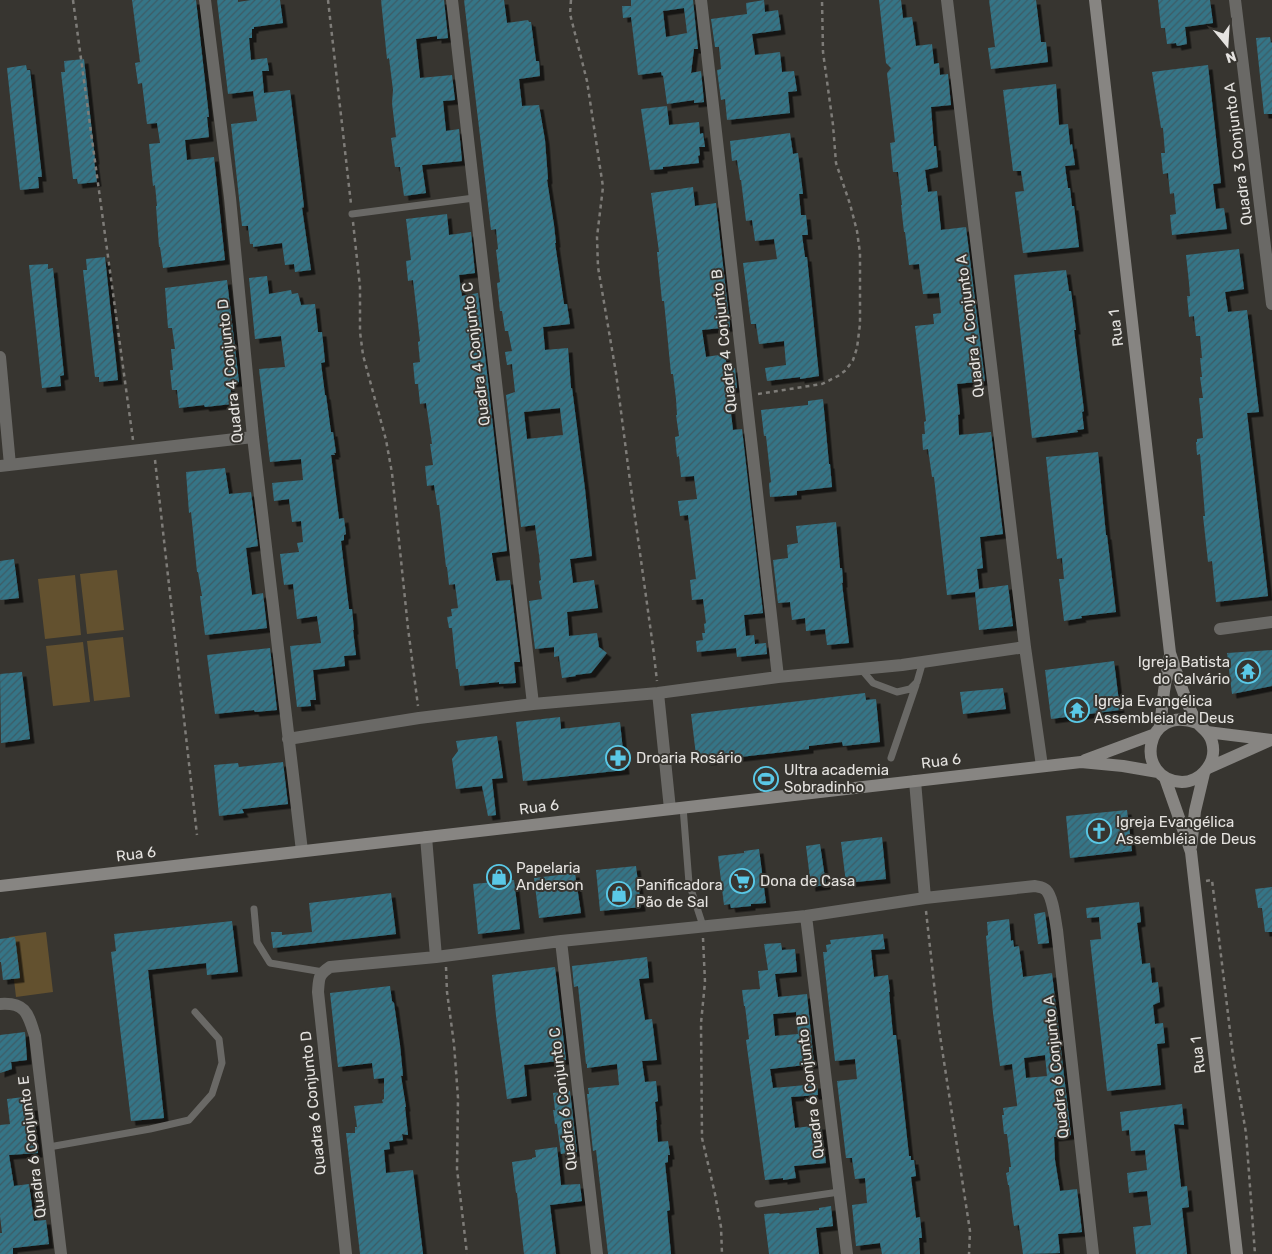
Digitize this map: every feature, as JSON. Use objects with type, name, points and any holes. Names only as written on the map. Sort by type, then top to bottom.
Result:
[{"type":"street","name":"Quadra 4 Conjunto D","points":[[205,0],[230,198],[253,437],[302,851]]},
{"type":"street","name":"Quadra 4 Conjunto C","points":[[452,0],[533,704]]},
{"type":"street","name":"Quadra 4 Conjunto B","points":[[702,0],[778,677]]},
{"type":"street","name":"Quadra 4 Conjunto A","points":[[946,0],[1025,647],[1042,766]]},
{"type":"street","name":"Rua 1","points":[[1095,0],[1170,653]]},
{"type":"street","name":"Quadra 3 Conjunto A","points":[[1235,0],[1272,304]]},
{"type":"street","points":[[0,358],[5,466],[253,437]]},
{"type":"street","points":[[1220,629],[1272,622]]},
{"type":"street","points":[[288,739],[419,718],[533,704],[658,693],[1025,647]]},
{"type":"street","points":[[1170,653],[1197,723]]},
{"type":"street","points":[[1170,653],[1158,730],[1151,743],[1150,753],[1153,763],[1162,775],[1191,852]]},
{"type":"street","points":[[658,693],[677,808]]},
{"type":"street","points":[[1158,730],[1168,722],[1178,719],[1188,720],[1203,727],[1212,740],[1212,759],[1206,770],[1195,811],[1191,852]]},
{"type":"street","name":"Rua 6","points":[[1081,762],[1158,730]]},
{"type":"street","points":[[1207,732],[1271,740]]},
{"type":"street","points":[[1162,775],[1175,781],[1185,782],[1195,779],[1206,770],[1271,740]]},
{"type":"street","name":"Rua 6","points":[[0,886],[1081,762],[1123,766],[1162,775]]},
{"type":"street","points":[[323,972],[330,967],[344,965],[806,916],[925,898],[915,781]]},
{"type":"street","points":[[426,837],[441,956]]},
{"type":"street","name":"Rua 1","points":[[1191,852],[1237,1254]]},
{"type":"street","name":"Quadra 6 Conjunto A","points":[[925,898],[1034,886],[1042,887],[1051,898],[1057,930],[1093,1254]]},
{"type":"street","name":"Quadra 6 Conjunto B","points":[[806,916],[847,1254]]},
{"type":"street","name":"Quadra 6 Conjunto C","points":[[561,941],[597,1254]]},
{"type":"street","name":"Quadra 6 Conjunto D","points":[[323,972],[318,978],[318,992],[342,1252]]},
{"type":"street","name":"Quadra 6 Conjunto E","points":[[0,1004],[16,1005],[24,1009],[35,1036],[61,1254]]},
{"type":"lane","points":[[352,214],[474,198]]},
{"type":"lane","points":[[891,758],[923,661]]},
{"type":"lane","points":[[860,669],[873,683],[897,692],[910,689],[917,682]]},
{"type":"lane","points":[[677,808],[689,884],[703,926]]},
{"type":"lane","points":[[254,909],[257,942],[270,963],[323,972]]},
{"type":"lane","points":[[49,1147],[190,1120],[212,1094],[222,1063],[219,1039],[195,1012]]},
{"type":"lane","points":[[758,1204],[839,1192]]},
{"type":"path","points":[[73,0],[134,451]]},
{"type":"path","points":[[328,0],[360,287],[360,332],[363,355],[386,440],[392,473],[419,718]]},
{"type":"path","points":[[571,0],[570,14],[587,81],[603,186],[597,237],[598,267],[616,373],[658,693]]},
{"type":"path","points":[[746,396],[822,384],[846,370],[853,360],[857,348],[860,324],[860,253],[850,204],[836,163],[823,52],[822,0]]},
{"type":"path","points":[[154,449],[197,835]]},
{"type":"path","points":[[1194,882],[1212,880],[1233,1056],[1246,1133],[1255,1254]]},
{"type":"path","points":[[925,898],[939,1029],[970,1231],[969,1254]]},
{"type":"path","points":[[703,926],[705,982],[702,1023],[702,1138],[721,1227],[722,1254]]},
{"type":"path","points":[[441,956],[454,1044],[458,1098],[457,1170],[467,1254]]},
{"type":"shaded area","points":[[117,570],[124,630],[87,634],[80,574]]},
{"type":"shaded area","points":[[75,575],[81,635],[45,639],[38,579]]},
{"type":"shaded area","points":[[123,637],[130,697],[94,701],[87,641]]},
{"type":"shaded area","points":[[83,642],[90,702],[53,706],[46,646]]},
{"type":"shaded area","points":[[46,932],[53,992],[16,997],[9,937]]},
{"type":"building","points":[[132,0],[196,0],[209,117],[207,117],[209,137],[185,140],[187,160],[214,157],[225,260],[163,268],[159,247],[155,185],[153,186],[149,144],[160,143],[157,123],[147,124],[142,83],[138,84],[135,63],[140,62]]},
{"type":"building","points":[[217,0],[238,0],[238,2],[280,0],[283,23],[254,27],[252,29],[252,38],[249,38],[251,60],[267,58],[269,71],[262,71],[264,93],[290,90],[304,207],[302,208],[311,270],[295,272],[294,264],[285,265],[282,243],[253,247],[253,244],[250,244],[248,226],[242,226],[231,124],[257,121],[253,91],[228,94]]},
{"type":"building","points":[[381,0],[444,0],[448,38],[437,39],[437,36],[416,39],[420,78],[452,75],[455,100],[443,101],[446,131],[459,129],[462,161],[422,165],[426,193],[404,196],[400,167],[395,167],[391,138],[396,137],[392,103],[393,90],[389,58],[387,59]]},
{"type":"building","points":[[464,0],[504,0],[507,23],[528,20],[531,22],[536,61],[539,61],[540,76],[519,79],[522,106],[539,105],[545,140],[547,180],[555,243],[564,304],[567,304],[570,324],[543,327],[545,350],[568,348],[571,388],[592,556],[570,559],[573,583],[594,580],[598,608],[567,612],[569,636],[597,633],[599,647],[607,653],[591,673],[562,678],[559,656],[554,657],[554,647],[535,649],[529,601],[542,599],[539,581],[541,580],[540,562],[535,525],[521,527],[506,395],[515,392],[512,364],[507,365],[505,352],[512,351],[508,331],[505,331],[502,311],[500,311],[497,283],[500,282],[496,250],[498,249],[496,229],[491,230]],"holes":[[[560,408],[563,435],[527,439],[524,412]]]},
{"type":"building","points":[[631,0],[693,0],[698,49],[694,49],[691,73],[701,71],[704,102],[694,103],[694,100],[667,104],[661,72],[638,75],[631,17],[623,18],[622,6],[631,6]],"holes":[[[684,8],[687,33],[666,37],[663,11]]]},
{"type":"building","points":[[764,0],[765,12],[778,10],[781,30],[752,34],[755,55],[780,52],[782,72],[794,71],[797,91],[788,92],[790,113],[727,120],[725,99],[721,100],[717,70],[721,69],[719,47],[715,47],[711,19],[747,14],[746,3]]},
{"type":"building","points":[[879,0],[901,0],[903,18],[912,17],[916,46],[932,44],[934,64],[939,63],[940,75],[948,74],[951,105],[931,107],[934,146],[936,146],[938,167],[925,170],[928,192],[937,191],[941,230],[966,227],[985,381],[957,384],[960,414],[958,415],[959,435],[991,432],[1003,534],[980,537],[983,568],[977,569],[979,589],[1008,585],[1013,626],[979,630],[975,592],[947,595],[934,477],[932,477],[928,449],[923,450],[922,434],[925,434],[924,422],[926,421],[915,326],[934,324],[933,314],[941,313],[939,293],[923,294],[919,264],[909,265],[898,172],[893,172],[890,143],[895,142],[887,73],[891,68],[886,63]]},
{"type":"building","points":[[989,0],[1036,0],[1041,42],[1046,42],[1048,62],[991,69],[988,48],[995,47]]},
{"type":"building","points":[[1158,0],[1210,0],[1213,23],[1185,27],[1187,44],[1177,46],[1176,43],[1167,44],[1165,28],[1161,28]]},
{"type":"building","points":[[1270,37],[1272,42],[1272,114],[1264,114],[1256,38]]},
{"type":"building","points":[[84,59],[97,182],[78,184],[77,179],[73,179],[61,72],[65,72],[64,61]]},
{"type":"building","points":[[26,65],[27,70],[30,70],[42,177],[38,177],[39,188],[20,190],[7,68]]},
{"type":"building","points":[[1208,65],[1221,183],[1213,184],[1216,209],[1224,208],[1227,229],[1172,235],[1170,215],[1176,214],[1174,193],[1170,194],[1168,173],[1163,174],[1161,153],[1165,153],[1163,128],[1161,128],[1152,72]]},
{"type":"building","points":[[1056,84],[1059,125],[1068,124],[1070,145],[1072,144],[1075,165],[1065,166],[1072,206],[1074,206],[1079,247],[1023,253],[1015,192],[1024,191],[1021,171],[1013,171],[1003,90]]},
{"type":"building","points":[[667,106],[669,125],[699,122],[700,134],[703,133],[705,147],[699,147],[699,163],[650,170],[641,109]]},
{"type":"building","points":[[790,133],[793,154],[798,153],[803,194],[799,194],[801,215],[806,215],[808,235],[802,235],[805,257],[807,257],[819,376],[767,381],[765,368],[786,365],[784,341],[759,344],[756,324],[751,324],[743,263],[777,259],[774,239],[755,241],[752,220],[746,221],[737,160],[732,161],[730,141]]},
{"type":"building","points":[[693,187],[695,206],[716,203],[730,327],[702,330],[706,357],[725,354],[727,368],[735,368],[737,388],[728,389],[733,430],[742,429],[763,613],[744,615],[746,636],[754,635],[755,644],[766,643],[767,654],[737,657],[736,648],[697,652],[696,641],[703,640],[702,633],[705,633],[704,624],[706,623],[703,599],[692,600],[690,580],[696,579],[688,515],[680,516],[678,501],[697,499],[694,476],[681,477],[679,456],[677,457],[675,437],[679,436],[676,399],[673,374],[671,374],[664,301],[662,301],[657,252],[659,252],[651,193]]},
{"type":"building","points":[[447,214],[449,235],[471,232],[475,273],[459,275],[462,296],[478,293],[507,551],[492,553],[492,555],[496,581],[510,580],[520,662],[514,662],[516,683],[499,684],[499,682],[460,686],[458,669],[456,669],[452,628],[449,628],[447,617],[452,616],[451,609],[458,608],[455,584],[449,585],[439,505],[437,505],[434,485],[427,486],[425,466],[433,465],[430,444],[432,444],[426,403],[420,404],[418,384],[415,384],[413,363],[420,362],[418,342],[420,341],[413,280],[408,281],[406,261],[411,260],[406,219]]},
{"type":"building","points":[[1239,249],[1244,289],[1225,292],[1228,312],[1247,310],[1259,412],[1247,413],[1268,596],[1216,602],[1212,561],[1208,562],[1203,516],[1205,516],[1200,454],[1197,455],[1196,442],[1197,439],[1203,438],[1199,398],[1203,398],[1200,377],[1202,377],[1200,358],[1202,358],[1200,336],[1196,336],[1194,316],[1189,317],[1187,296],[1190,296],[1186,255]]},
{"type":"building","points":[[105,257],[118,380],[99,382],[99,377],[95,377],[83,270],[87,270],[86,259]]},
{"type":"building","points":[[48,264],[48,269],[53,268],[64,375],[60,376],[61,386],[42,388],[29,265]]},
{"type":"building","points":[[1066,270],[1076,330],[1074,330],[1084,411],[1082,412],[1084,429],[1077,430],[1078,432],[1032,438],[1014,275]]},
{"type":"building","points":[[267,276],[269,294],[291,290],[292,294],[298,293],[301,305],[315,304],[318,332],[322,332],[325,362],[321,363],[336,453],[331,455],[339,519],[344,518],[346,534],[344,535],[344,540],[341,541],[349,609],[352,609],[356,655],[344,656],[345,666],[313,670],[316,700],[310,700],[311,706],[297,707],[290,646],[321,643],[317,616],[297,619],[293,584],[284,585],[280,554],[299,552],[297,543],[303,542],[301,521],[292,522],[289,499],[274,501],[272,483],[303,480],[301,459],[270,462],[259,369],[285,367],[281,336],[255,339],[249,278]]},
{"type":"building","points":[[227,280],[239,382],[230,383],[232,404],[179,408],[177,390],[172,390],[170,370],[173,370],[171,349],[175,349],[172,328],[168,328],[165,288]]},
{"type":"building","points":[[823,399],[832,487],[797,491],[797,495],[770,497],[769,483],[771,482],[761,410],[808,405],[808,401]]},
{"type":"building","points":[[1098,452],[1116,612],[1081,616],[1082,618],[1064,621],[1059,579],[1064,579],[1062,558],[1057,559],[1046,457]]},
{"type":"building","points":[[225,468],[229,494],[251,492],[258,546],[246,548],[252,595],[263,593],[267,628],[205,635],[191,512],[189,513],[186,472]]},
{"type":"building","points":[[836,522],[849,643],[827,645],[825,629],[806,631],[805,618],[792,620],[790,602],[778,603],[773,560],[788,558],[787,545],[798,543],[796,526]]},
{"type":"building","points":[[14,559],[19,598],[0,600],[0,561]]},
{"type":"building","points":[[270,648],[277,710],[215,714],[207,655]]},
{"type":"building","points":[[1272,650],[1272,686],[1232,694],[1227,653]]},
{"type":"building","points":[[1114,661],[1120,710],[1051,719],[1045,670]]},
{"type":"building","points":[[22,672],[30,739],[1,743],[0,674]]},
{"type":"building","points":[[1003,688],[1006,709],[963,714],[960,692]]},
{"type":"building","points":[[865,693],[866,700],[876,699],[880,742],[843,746],[842,742],[809,746],[809,749],[706,761],[705,754],[696,755],[691,714]]},
{"type":"building","points":[[560,717],[561,729],[620,722],[625,770],[523,781],[516,722]]},
{"type":"building","points":[[497,736],[503,778],[492,779],[496,815],[488,816],[482,786],[456,789],[452,759],[458,751],[456,741]]},
{"type":"building","points":[[283,762],[288,804],[242,809],[244,813],[219,816],[214,765],[238,763],[239,767]]},
{"type":"building","name":"Igreja Evangélica Assembléia de Deus","points":[[1127,810],[1132,851],[1070,858],[1066,816]]},
{"type":"building","points":[[882,837],[886,879],[846,883],[841,842]]},
{"type":"building","points":[[820,844],[826,885],[811,887],[806,846]]},
{"type":"building","name":"Dona de Casa","points":[[759,849],[766,903],[731,908],[730,904],[724,905],[718,856]]},
{"type":"building","name":"Panificadora Pão de Sal","points":[[636,866],[641,907],[600,911],[596,870]]},
{"type":"building","points":[[575,873],[581,913],[539,918],[534,878]]},
{"type":"building","points":[[514,880],[520,929],[478,934],[473,884]]},
{"type":"building","points":[[1272,887],[1272,932],[1265,932],[1262,908],[1258,908],[1255,889]]},
{"type":"building","points":[[391,893],[396,934],[273,948],[271,932],[282,932],[282,935],[312,932],[309,903]]},
{"type":"building","points":[[1139,902],[1141,922],[1137,923],[1142,964],[1150,963],[1152,983],[1158,982],[1160,1002],[1153,1005],[1155,1024],[1163,1023],[1165,1043],[1157,1044],[1161,1085],[1107,1091],[1090,940],[1101,939],[1099,917],[1087,918],[1086,908]]},
{"type":"building","points":[[1045,912],[1049,943],[1038,944],[1034,914]]},
{"type":"building","points":[[1009,919],[1011,941],[1013,940],[1014,947],[1019,946],[1023,977],[1052,973],[1071,1135],[1054,1137],[1055,1160],[1060,1191],[1077,1189],[1082,1232],[1058,1234],[1060,1253],[1023,1254],[1019,1225],[1014,1226],[1006,1173],[1009,1172],[1009,1167],[1011,1167],[1007,1134],[1004,1134],[1002,1115],[1004,1115],[1003,1108],[1017,1106],[1017,1104],[1012,1064],[1000,1066],[986,936],[988,935],[987,922]],"holes":[[[1045,1055],[1047,1076],[1026,1078],[1024,1058]]]},
{"type":"building","points":[[232,921],[238,972],[207,975],[206,963],[148,970],[164,1118],[131,1121],[111,952],[116,951],[114,934]]},
{"type":"building","points":[[883,934],[885,949],[871,950],[874,977],[888,975],[893,1035],[896,1035],[909,1156],[911,1156],[911,1160],[914,1160],[916,1176],[911,1177],[916,1218],[920,1217],[922,1238],[919,1238],[920,1254],[882,1254],[880,1243],[856,1246],[852,1205],[867,1203],[865,1178],[855,1179],[852,1158],[846,1158],[837,1081],[857,1079],[855,1059],[835,1061],[823,952],[827,952],[826,945],[831,944],[830,940]]},
{"type":"building","points":[[15,937],[20,978],[3,980],[0,962],[0,939]]},
{"type":"building","points":[[781,943],[782,950],[795,949],[797,972],[775,974],[778,997],[807,994],[814,1064],[770,1069],[773,1088],[817,1084],[818,1095],[791,1097],[795,1128],[821,1125],[826,1163],[794,1166],[796,1178],[783,1180],[783,1178],[765,1180],[746,1040],[749,1039],[742,990],[760,989],[758,971],[768,970],[764,944]],"holes":[[[796,1012],[798,1034],[775,1036],[773,1014]]]},
{"type":"building","points":[[647,957],[649,978],[639,979],[645,1020],[652,1019],[657,1060],[642,1061],[645,1082],[656,1081],[658,1101],[655,1102],[658,1142],[668,1141],[670,1155],[668,1155],[668,1162],[665,1163],[670,1210],[667,1211],[671,1254],[608,1254],[596,1150],[593,1151],[587,1094],[589,1094],[588,1088],[619,1085],[617,1064],[587,1068],[578,986],[574,987],[572,966]]},
{"type":"building","points":[[555,967],[566,1060],[524,1065],[527,1096],[507,1099],[492,975]]},
{"type":"building","points":[[390,986],[400,1045],[403,1076],[401,1076],[408,1135],[402,1134],[403,1140],[389,1142],[390,1149],[384,1150],[386,1173],[413,1170],[423,1254],[360,1254],[346,1133],[355,1133],[355,1127],[357,1127],[354,1106],[383,1103],[384,1078],[374,1079],[372,1063],[338,1067],[330,993]]},
{"type":"building","points":[[25,1032],[27,1060],[11,1062],[12,1069],[0,1073],[0,1035]]},
{"type":"building","points":[[570,1091],[577,1152],[561,1154],[553,1110],[555,1110],[553,1093]]},
{"type":"building","points":[[24,1097],[25,1107],[33,1106],[38,1153],[9,1155],[14,1186],[29,1184],[34,1221],[46,1220],[49,1244],[13,1248],[13,1254],[0,1254],[0,1233],[2,1233],[0,1216],[0,1125],[10,1124],[7,1099]]},
{"type":"building","points":[[1182,1104],[1184,1125],[1174,1124],[1181,1187],[1187,1186],[1189,1207],[1182,1208],[1187,1254],[1136,1254],[1133,1227],[1151,1225],[1147,1191],[1129,1193],[1127,1173],[1147,1170],[1145,1150],[1131,1151],[1129,1130],[1122,1131],[1120,1112]]},
{"type":"building","points":[[557,1147],[561,1185],[580,1184],[582,1201],[550,1205],[556,1254],[524,1254],[512,1162],[536,1157],[535,1150]]},
{"type":"building","points":[[831,1206],[833,1226],[816,1228],[819,1254],[769,1254],[764,1214],[819,1210],[819,1208]]},
{"type":"place","name":"Igreja Batista do Calvário","points":[[1248,671]]},
{"type":"place","name":"Igreja Evangélica Assembleia de Deus","points":[[1077,710]]},
{"type":"place","name":"Droaria Rosário","points":[[618,758]]},
{"type":"place","name":"Ultra academia Sobradinho","points":[[766,779]]},
{"type":"place","name":"Igreja Evangélica Assembléia de Deus","points":[[1099,831]]},
{"type":"place","name":"Papelaria Anderson","points":[[499,877]]},
{"type":"place","name":"Dona de Casa","points":[[742,881]]},
{"type":"place","name":"Panificadora Pão de Sal","points":[[619,894]]}]
